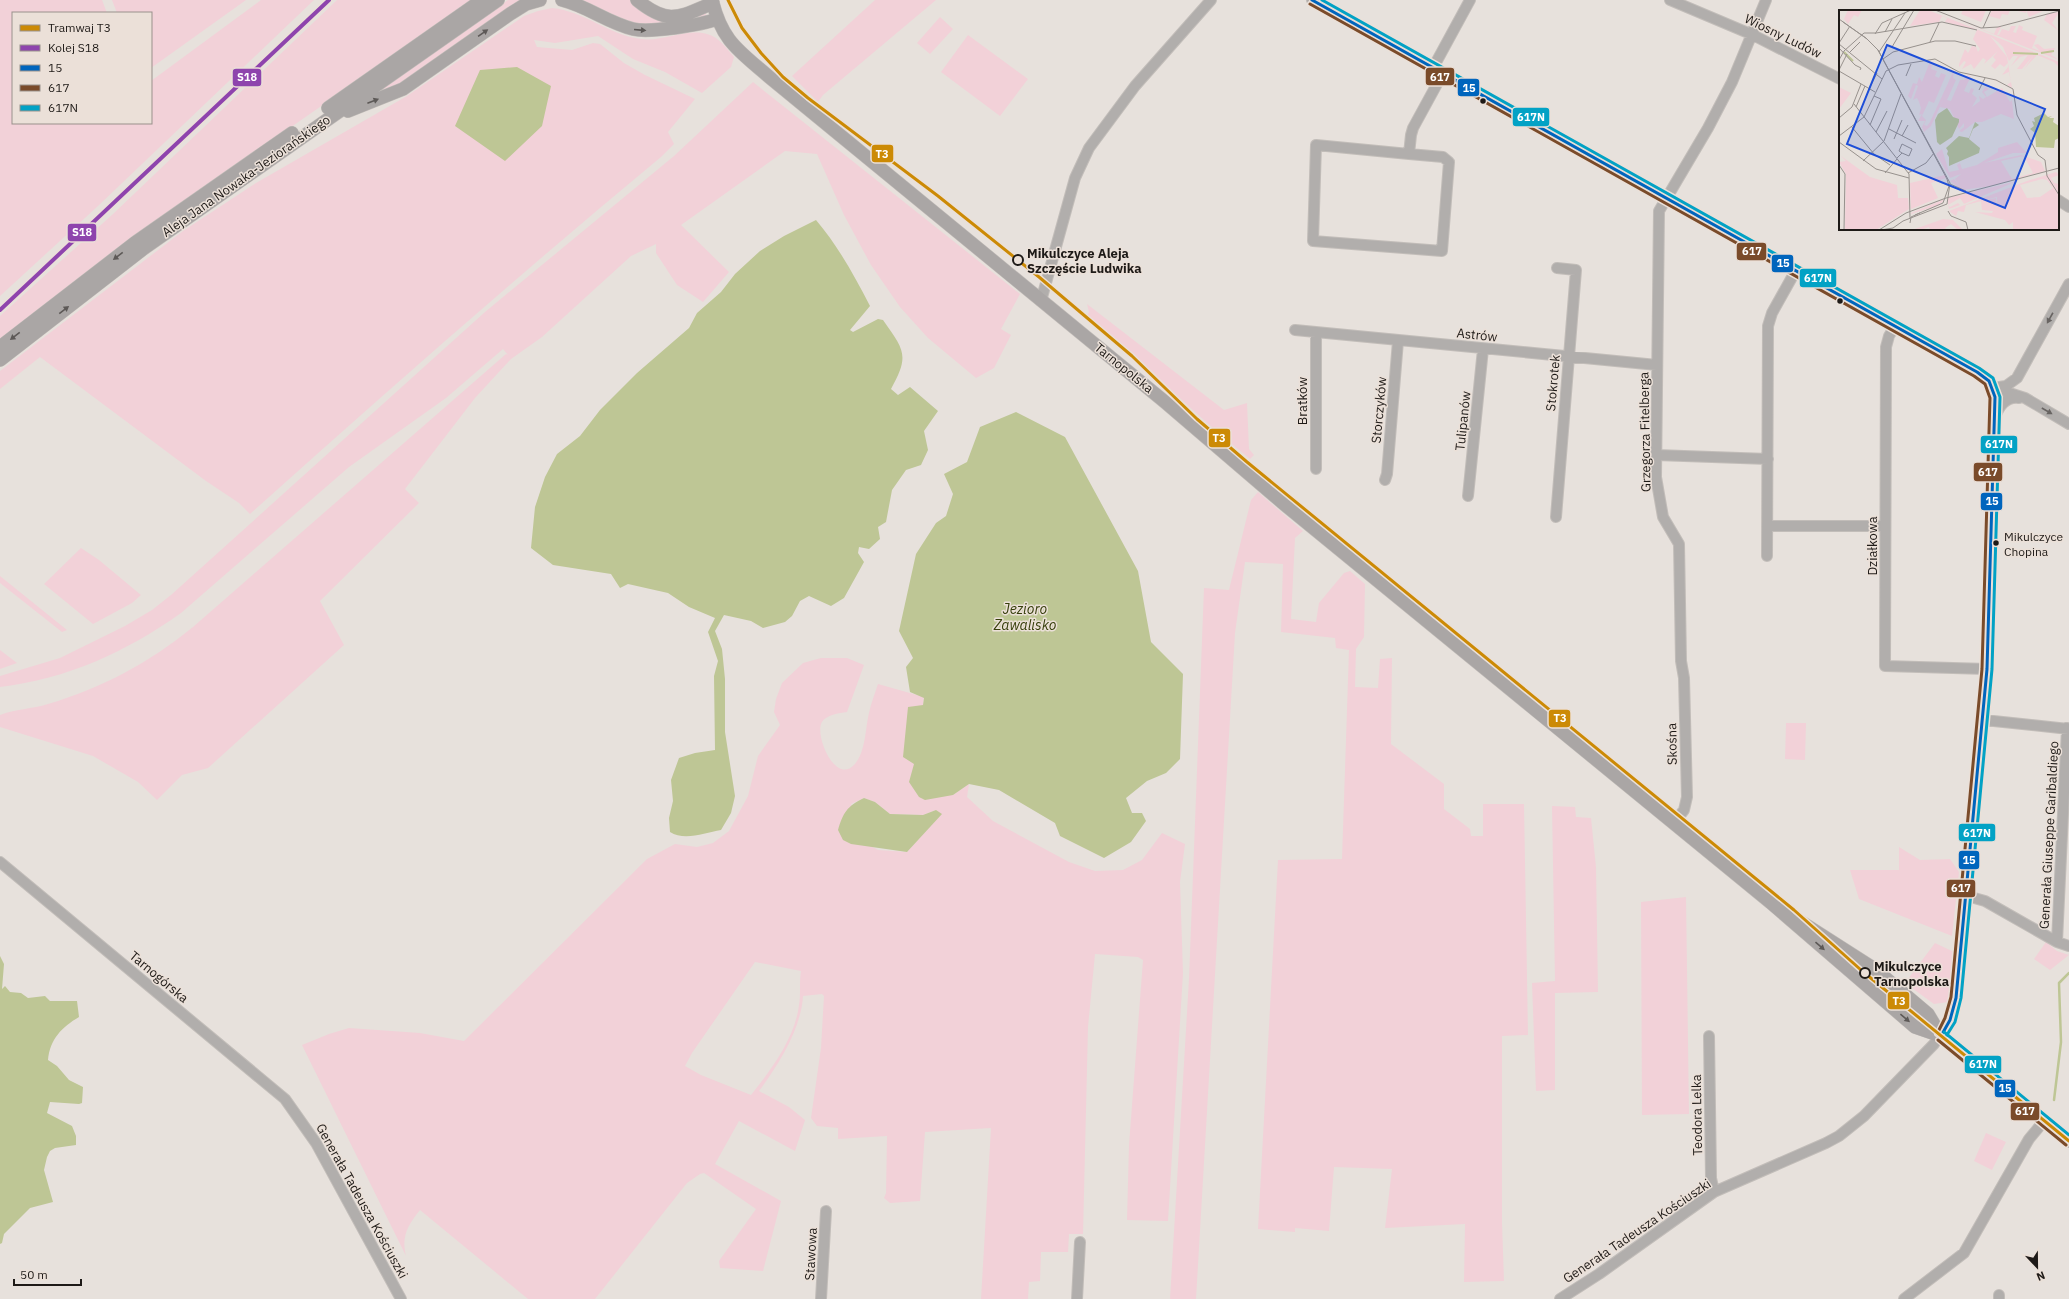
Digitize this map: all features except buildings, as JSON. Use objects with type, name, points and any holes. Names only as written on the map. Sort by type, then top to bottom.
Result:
[{"type":"main road","name":"Aleja Jana Nowaka-Jeziorańskiego","points":[[0,347],[136,242],[482,0]]},
{"type":"main road","name":"Aleja Jana Nowaka-Jeziorańskiego","points":[[0,360],[143,249],[498,0]]},
{"type":"main road","points":[[324,121],[403,89],[510,14],[526,4],[540,0]]},
{"type":"main road","points":[[562,0],[573,3],[625,27],[640,31],[685,25],[720,25],[713,1],[686,14],[672,17],[657,14],[637,0]]},
{"type":"main road","name":"Tarnopolska","points":[[720,25],[733,46],[768,76],[1165,402],[1284,504],[1770,902],[1915,1027],[1940,1036],[2069,1141]]},
{"type":"main road","name":"Tarnopolska","points":[[1770,902],[1876,970],[1928,1014],[1940,1036]]},
{"type":"street","points":[[1041,301],[1075,178],[1089,148],[1134,86],[1212,0]]},
{"type":"street","points":[[1312,0],[1977,372],[1989,381],[1993,388],[2025,398],[2069,424]]},
{"type":"street","points":[[1433,68],[1470,0]]},
{"type":"street","name":"Wiosny Ludów","points":[[1670,0],[1753,35],[1839,78]]},
{"type":"street","name":"Grzegorza Fitelberga","points":[[1681,661],[1679,544],[1666,523],[1660,506],[1656,477],[1659,216],[1661,207],[1666,198],[1708,128],[1753,35],[1766,0]]},
{"type":"street","points":[[1409,154],[1413,128],[1442,73]]},
{"type":"street","points":[[1316,145],[1409,154],[1443,157],[1449,162],[1442,251],[1313,241],[1316,145]]},
{"type":"street","points":[[2059,201],[2069,207]]},
{"type":"street","name":"Stokrotek","points":[[1556,268],[1576,270],[1556,517]]},
{"type":"street","points":[[1767,556],[1769,321],[1796,270]]},
{"type":"street","points":[[1993,388],[2006,386],[2017,378],[2069,284]]},
{"type":"street","name":"Działkowa","points":[[1895,326],[1889,336],[1886,347],[1885,666],[1987,669]]},
{"type":"street","name":"Astrów","points":[[1295,330],[1316,334],[1657,365]]},
{"type":"street","name":"Bratków","points":[[1316,334],[1316,469]]},
{"type":"street","name":"Storczyków","points":[[1385,480],[1387,474],[1398,341]]},
{"type":"street","name":"Tulipanów","points":[[1468,496],[1483,349]]},
{"type":"street","points":[[2017,378],[2018,389],[2025,398]]},
{"type":"street","name":"Generała Tadeusza Kościuszki","points":[[1560,1299],[1599,1274],[1714,1192],[1839,1136],[1881,1099],[1940,1036],[1950,1020],[1956,1003],[1984,720],[1987,669],[1994,420],[1993,388]]},
{"type":"street","points":[[1994,420],[2002,403],[2015,397],[2025,398]]},
{"type":"street","points":[[1656,455],[1768,459]]},
{"type":"street","points":[[1767,526],[1885,526]]},
{"type":"street","name":"Skośna","points":[[1674,823],[1684,810],[1687,797],[1684,678],[1681,661]]},
{"type":"street","points":[[1984,720],[2068,729]]},
{"type":"street","name":"Generała Giuseppe Garibaldiego","points":[[2057,942],[2068,729]]},
{"type":"street","name":"Tarnogórska","points":[[0,862],[269,1084],[285,1099],[298,1116]]},
{"type":"street","points":[[1966,896],[1985,901],[2057,942],[2069,946]]},
{"type":"street","name":"Teodora Lelka","points":[[1709,1036],[1711,1178],[1714,1192]]},
{"type":"street","name":"Generała Tadeusza Kościuszki","points":[[298,1116],[332,1172],[401,1299]]},
{"type":"street","points":[[1904,1299],[1964,1253],[2029,1139],[2044,1121]]},
{"type":"street","name":"Stawowa","points":[[821,1299],[826,1211]]},
{"type":"street","points":[[1077,1299],[1080,1242]]},
{"type":"shaded area","points":[[0,0],[102,0],[107,12],[12,12],[12,124],[152,124],[152,80],[261,0],[314,0],[98,206],[0,296]]},
{"type":"shaded area","points":[[112,0],[246,0],[152,67],[152,12],[117,12]]},
{"type":"shaded area","points":[[337,0],[473,0],[174,209],[0,341],[0,316],[113,214]]},
{"type":"shaded area","points":[[508,0],[525,0],[396,88],[373,93]]},
{"type":"shaded area","points":[[577,0],[630,0],[646,13],[706,13],[706,15],[699,19],[636,26]]},
{"type":"shaded area","points":[[875,0],[936,0],[823,95],[818,102],[792,76]]},
{"type":"shaded area","points":[[552,8],[564,10],[586,18],[629,37],[658,39],[690,33],[711,35],[719,40],[734,57],[731,67],[702,93],[665,72],[633,59],[598,36],[555,43],[534,40],[537,47],[572,50],[593,43],[600,44],[624,63],[645,75],[695,99],[668,132],[674,144],[661,157],[351,423],[250,514],[239,503],[206,481],[40,357],[0,389],[0,371],[183,231],[256,183],[407,96],[524,16]]},
{"type":"shaded area","points":[[940,17],[953,29],[930,54],[917,43]]},
{"type":"shaded area","points":[[968,35],[1028,79],[1000,116],[941,72]]},
{"type":"shaded area","points":[[753,82],[1020,294],[1001,329],[1011,335],[994,368],[976,378],[928,338],[900,307],[871,265],[844,215],[817,154],[785,151],[681,225],[729,272],[703,302],[677,285],[656,253],[656,244],[631,256],[542,337],[511,359],[475,398],[405,489],[419,503],[320,601],[344,645],[208,768],[182,775],[157,800],[138,782],[93,756],[0,727],[0,715],[68,698],[106,682],[142,663],[193,627],[506,354],[508,355],[503,349],[446,398],[349,467],[181,613],[139,640],[95,662],[49,678],[0,687],[0,676],[60,658],[125,626],[152,610],[171,595],[485,312],[674,156]]},
{"type":"shaded area","points":[[1087,304],[1224,410],[1247,403],[1249,449],[1254,455],[1250,459],[1229,442],[1108,333],[1087,316],[1089,312]]},
{"type":"shaded area","points":[[1258,492],[1303,531],[1295,538],[1291,619],[1316,622],[1319,603],[1344,573],[1350,571],[1365,584],[1364,637],[1356,649],[1355,687],[1378,688],[1380,659],[1392,658],[1391,744],[1444,784],[1444,809],[1470,829],[1471,836],[1483,836],[1483,804],[1524,804],[1528,1035],[1502,1036],[1502,1223],[1504,1281],[1464,1282],[1465,1224],[1385,1228],[1392,1169],[1334,1167],[1329,1231],[1295,1228],[1295,1232],[1258,1229],[1278,860],[1342,859],[1349,650],[1336,648],[1335,638],[1281,632],[1283,564],[1245,562],[1235,633],[1196,1299],[1170,1299],[1189,979],[1204,588],[1229,590],[1251,500]]},
{"type":"shaded area","points":[[81,548],[99,560],[141,595],[132,603],[93,624],[44,584]]},
{"type":"shaded area","points":[[0,576],[67,630],[62,632],[0,583]]},
{"type":"shaded area","points":[[0,650],[17,663],[0,669]]},
{"type":"shaded area","points":[[821,658],[847,658],[864,665],[847,712],[826,718],[822,722],[820,728],[821,737],[828,756],[833,763],[840,768],[847,769],[854,765],[861,754],[870,709],[878,684],[924,697],[915,764],[953,795],[969,784],[967,797],[993,821],[1069,862],[1095,871],[1123,870],[1142,860],[1162,833],[1185,844],[1180,882],[1183,973],[1168,1221],[1127,1220],[1129,1145],[1143,960],[1138,957],[1095,954],[1088,1027],[1083,1234],[1069,1234],[1068,1252],[1041,1252],[1040,1281],[1029,1282],[1028,1299],[981,1299],[991,1128],[925,1132],[920,1201],[890,1203],[884,1198],[886,1193],[887,1136],[838,1139],[838,1128],[817,1126],[811,1118],[821,1048],[824,996],[822,994],[803,996],[798,1021],[788,1046],[759,1091],[789,1107],[805,1120],[795,1151],[739,1121],[715,1164],[781,1201],[763,1271],[720,1268],[719,1261],[756,1209],[704,1173],[687,1183],[595,1299],[528,1299],[420,1210],[409,1226],[405,1237],[404,1242],[406,1256],[302,1045],[349,1028],[420,1033],[464,1041],[647,859],[675,844],[697,847],[713,843],[729,831],[748,796],[758,756],[780,725],[774,712],[776,699],[782,683],[803,663]],"holes":[[[864,798],[875,802],[890,814],[923,815],[936,810],[941,814],[907,852],[878,850],[871,846],[851,804]],[[755,962],[801,971],[799,1005],[793,1029],[781,1053],[751,1095],[701,1075],[685,1066],[692,1053]]]},
{"type":"shaded area","points":[[1786,723],[1806,723],[1805,760],[1785,759]]},
{"type":"shaded area","points":[[1552,806],[1575,807],[1576,817],[1591,818],[1596,867],[1598,992],[1555,993],[1555,1090],[1536,1091],[1532,983],[1555,981]]},
{"type":"shaded area","points":[[1899,847],[1920,860],[1950,859],[1959,872],[1952,936],[1859,899],[1850,870],[1899,870]]},
{"type":"shaded area","points":[[1686,897],[1689,1114],[1642,1115],[1641,902]]},
{"type":"shaded area","points":[[2046,942],[2057,951],[2069,955],[2050,970],[2034,959]]},
{"type":"shaded area","points":[[1935,943],[1954,952],[1948,1002],[1934,1004],[1905,983]]},
{"type":"shaded area","points":[[1986,1133],[2006,1142],[1992,1170],[1974,1161]]},
{"type":"water","points":[[517,67],[551,86],[542,126],[505,161],[455,126],[480,70]]},
{"type":"water","points":[[816,220],[845,261],[870,306],[850,330],[853,332],[878,319],[883,320],[896,339],[902,353],[901,368],[891,389],[898,395],[910,387],[938,411],[924,431],[928,450],[921,465],[906,470],[892,490],[886,522],[878,527],[880,539],[869,549],[859,547],[858,553],[864,562],[844,598],[831,606],[809,596],[800,601],[792,616],[785,622],[763,628],[751,621],[724,615],[715,631],[722,649],[725,679],[725,732],[735,796],[731,813],[721,830],[695,836],[676,835],[670,832],[669,818],[673,801],[671,780],[679,758],[695,753],[715,750],[714,676],[718,661],[708,632],[715,618],[689,607],[668,593],[628,584],[620,588],[611,574],[553,565],[531,548],[535,507],[545,477],[557,454],[580,436],[600,410],[637,373],[689,328],[697,313],[721,292],[735,274],[760,251],[784,236]]},
{"type":"water","name":"Jezioro Zawalisko","points":[[1016,412],[1065,437],[1138,571],[1151,642],[1183,674],[1180,759],[1166,773],[1147,781],[1126,798],[1132,813],[1142,813],[1146,821],[1131,842],[1104,858],[1060,836],[1055,823],[999,790],[969,784],[953,795],[925,800],[919,797],[909,782],[914,764],[903,757],[908,707],[923,705],[924,698],[910,692],[906,667],[913,658],[899,631],[916,554],[936,523],[946,516],[953,494],[944,474],[967,462],[980,427]]},
{"type":"water","points":[[864,798],[875,802],[890,814],[923,815],[936,810],[942,814],[907,852],[851,844],[843,840],[838,830],[846,811],[853,804]]},
{"type":"water","points":[[0,956],[4,964],[2,989],[5,986],[10,992],[21,993],[28,998],[45,996],[50,1001],[77,1001],[79,1017],[62,1029],[58,1034],[51,1046],[48,1060],[57,1066],[69,1080],[83,1087],[82,1103],[50,1102],[47,1113],[72,1126],[76,1136],[76,1145],[55,1148],[50,1151],[47,1157],[44,1170],[53,1202],[30,1208],[4,1234],[2,1243],[0,1244]]},
{"type":"waterway","points":[[2054,1100],[2061,1042],[2059,983],[2069,973]]},
{"type":"tram line","name":"T3","points":[[728,0],[742,28],[761,53],[783,77],[808,98],[938,196],[1039,277],[1132,356],[1197,419],[1247,462],[1794,910],[1861,970],[2069,1141]]},
{"type":"rail line","name":"S18","points":[[0,310],[329,0]]},
{"type":"transit line","name":"15","points":[[1312,0],[1977,372],[1989,381],[1995,397],[1987,669],[1956,998],[1950,1020],[1941,1036]]},
{"type":"transit line","name":"617N","points":[[1322,0],[1979,368],[1993,378],[2000,397],[1992,669],[1961,998],[1955,1022],[1945,1038]]},
{"type":"transit line","name":"617","points":[[1310,4],[1974,376],[1985,384],[1990,398],[1982,669],[1951,997],[1945,1018],[1937,1034]]},
{"type":"transit line","name":"617N","points":[[1944,1032],[2069,1135]]},
{"type":"transit line","name":"15","points":[[1941,1036],[2069,1141]]},
{"type":"transit line","name":"617","points":[[1938,1040],[2066,1145]]},
{"type":"place","name":"Mikulczyce Aleja Szczęście Ludwika","points":[[1018,260]]},
{"type":"place","name":"Mikulczyce Chopina","points":[[1996,543]]},
{"type":"place","name":"Mikulczyce Tarnopolska","points":[[1865,973]]}]
